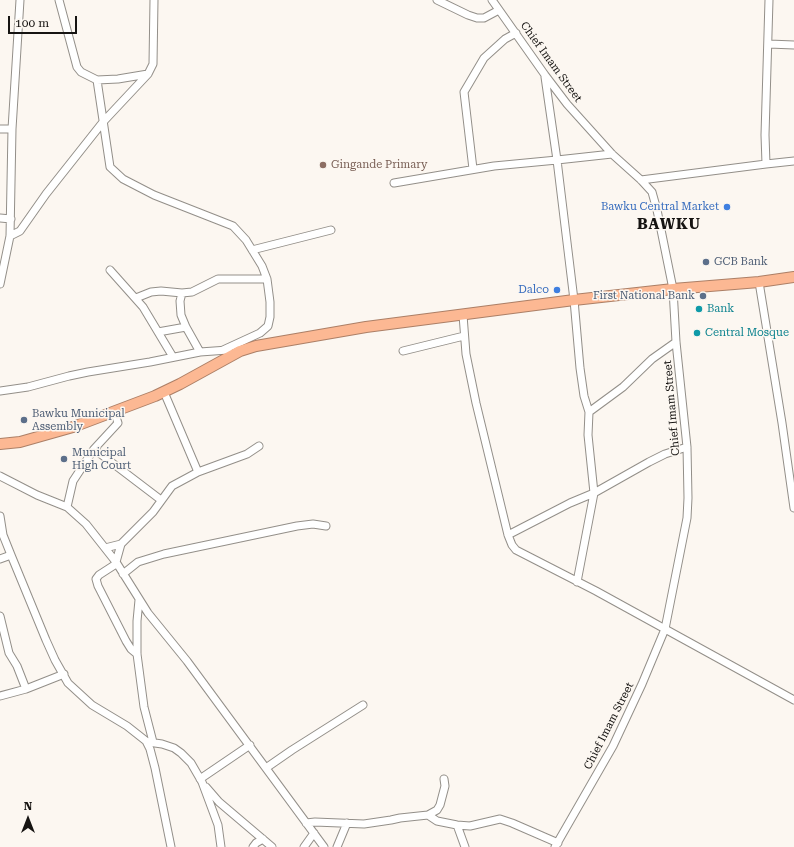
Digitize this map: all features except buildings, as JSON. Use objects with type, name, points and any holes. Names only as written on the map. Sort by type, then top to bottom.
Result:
[{"type":"highway","points":[[0,444],[20,442],[46,435],[114,412],[164,392],[240,351],[256,346],[317,334],[574,300],[673,289],[759,282],[794,277]]},
{"type":"street","points":[[0,284],[10,236],[12,130],[20,0]]},
{"type":"street","points":[[59,0],[77,67],[81,72],[96,80],[118,79],[148,74]]},
{"type":"street","points":[[10,236],[20,231],[46,194],[103,122],[148,74],[153,64],[154,0]]},
{"type":"street","points":[[438,0],[477,18],[484,18],[499,10]]},
{"type":"street","name":"Chief Imam Street","points":[[492,0],[567,104],[612,154],[652,192],[673,289],[676,342],[687,447],[688,498],[686,518],[680,559],[665,629],[642,684],[613,746],[556,845]]},
{"type":"street","points":[[766,164],[765,135],[769,44],[769,0]]},
{"type":"street","points":[[473,169],[464,92],[484,58],[506,39],[516,33]]},
{"type":"street","points":[[769,44],[794,45]]},
{"type":"street","points":[[545,75],[574,300],[583,390],[589,412],[588,436],[594,493],[577,582]]},
{"type":"street","points":[[96,80],[110,167],[123,179],[154,195],[233,226],[246,240],[262,266],[267,279],[270,317],[268,326],[260,333],[223,350]]},
{"type":"street","points":[[0,129],[12,130]]},
{"type":"street","points":[[394,183],[494,166],[612,154]]},
{"type":"street","points":[[641,180],[766,164],[794,162]]},
{"type":"street","points":[[0,218],[11,219]]},
{"type":"street","points":[[252,250],[332,230]]},
{"type":"street","points":[[110,270],[149,314],[173,357]]},
{"type":"street","points":[[136,298],[151,292],[192,292],[218,279],[267,279]]},
{"type":"street","points":[[759,282],[794,508]]},
{"type":"street","points":[[182,293],[180,308],[181,315],[200,352]]},
{"type":"street","points":[[463,315],[466,354],[476,403],[508,535],[516,550],[596,591],[794,700]]},
{"type":"street","points":[[158,332],[186,327]]},
{"type":"street","points":[[403,351],[464,336]]},
{"type":"street","points":[[589,412],[623,387],[652,359],[676,342]]},
{"type":"street","points":[[0,391],[28,387],[82,373],[200,352],[223,350],[240,351]]},
{"type":"street","points":[[164,392],[198,472]]},
{"type":"street","points":[[66,506],[73,481],[94,449],[118,423],[114,412]]},
{"type":"street","points":[[137,654],[131,649],[126,641],[98,586],[96,579],[99,575],[116,563],[122,544],[153,512],[172,486],[198,472],[247,454],[259,446]]},
{"type":"street","points":[[508,535],[570,503],[594,493],[665,454],[687,447]]},
{"type":"street","points":[[94,449],[161,500]]},
{"type":"street","points":[[0,476],[37,495],[66,506],[86,524],[106,548],[148,613],[187,660],[324,847]]},
{"type":"street","points":[[0,516],[3,535],[11,555],[46,640],[68,683],[92,705],[127,726],[149,742],[174,748],[181,753],[191,763],[201,780],[219,802],[272,847]]},
{"type":"street","points":[[123,574],[138,562],[164,554],[297,526],[313,524],[326,526]]},
{"type":"street","points":[[106,548],[122,544]]},
{"type":"street","points":[[0,559],[11,555]]},
{"type":"street","points":[[139,600],[137,654],[150,750],[171,847]]},
{"type":"street","points":[[0,616],[9,652],[17,666],[26,689]]},
{"type":"street","points":[[0,696],[26,689],[64,674]]},
{"type":"street","points":[[266,768],[363,704]]},
{"type":"street","points":[[201,780],[250,746]]},
{"type":"street","points":[[306,823],[364,824],[428,815],[436,810],[440,805],[445,786],[444,779]]},
{"type":"street","points":[[201,780],[218,825],[221,847]]},
{"type":"street","points":[[428,815],[438,821],[470,826],[500,819],[512,822],[556,845]]},
{"type":"street","points":[[338,847],[347,823]]},
{"type":"street","points":[[456,825],[465,847]]},
{"type":"street","points":[[304,847],[314,833]]},
{"type":"street","points":[[253,847],[256,843],[263,839]]},
{"type":"place","name":"Gingande Primary","points":[[323,165]]},
{"type":"place","name":"Bawku Central Market","points":[[727,207]]},
{"type":"place","name":"GCB Bank","points":[[706,262]]},
{"type":"place","name":"Dalco","points":[[557,290]]},
{"type":"place","name":"First National Bank","points":[[703,296]]},
{"type":"place","name":"Bank","points":[[699,309]]},
{"type":"place","name":"Central Mosque","points":[[697,333]]},
{"type":"place","name":"Bawku Municipal Assembly","points":[[24,420]]},
{"type":"place","name":"Municipal High Court","points":[[64,459]]},
{"type":"district","name":"BAWKU","points":[[669,225]]}]
